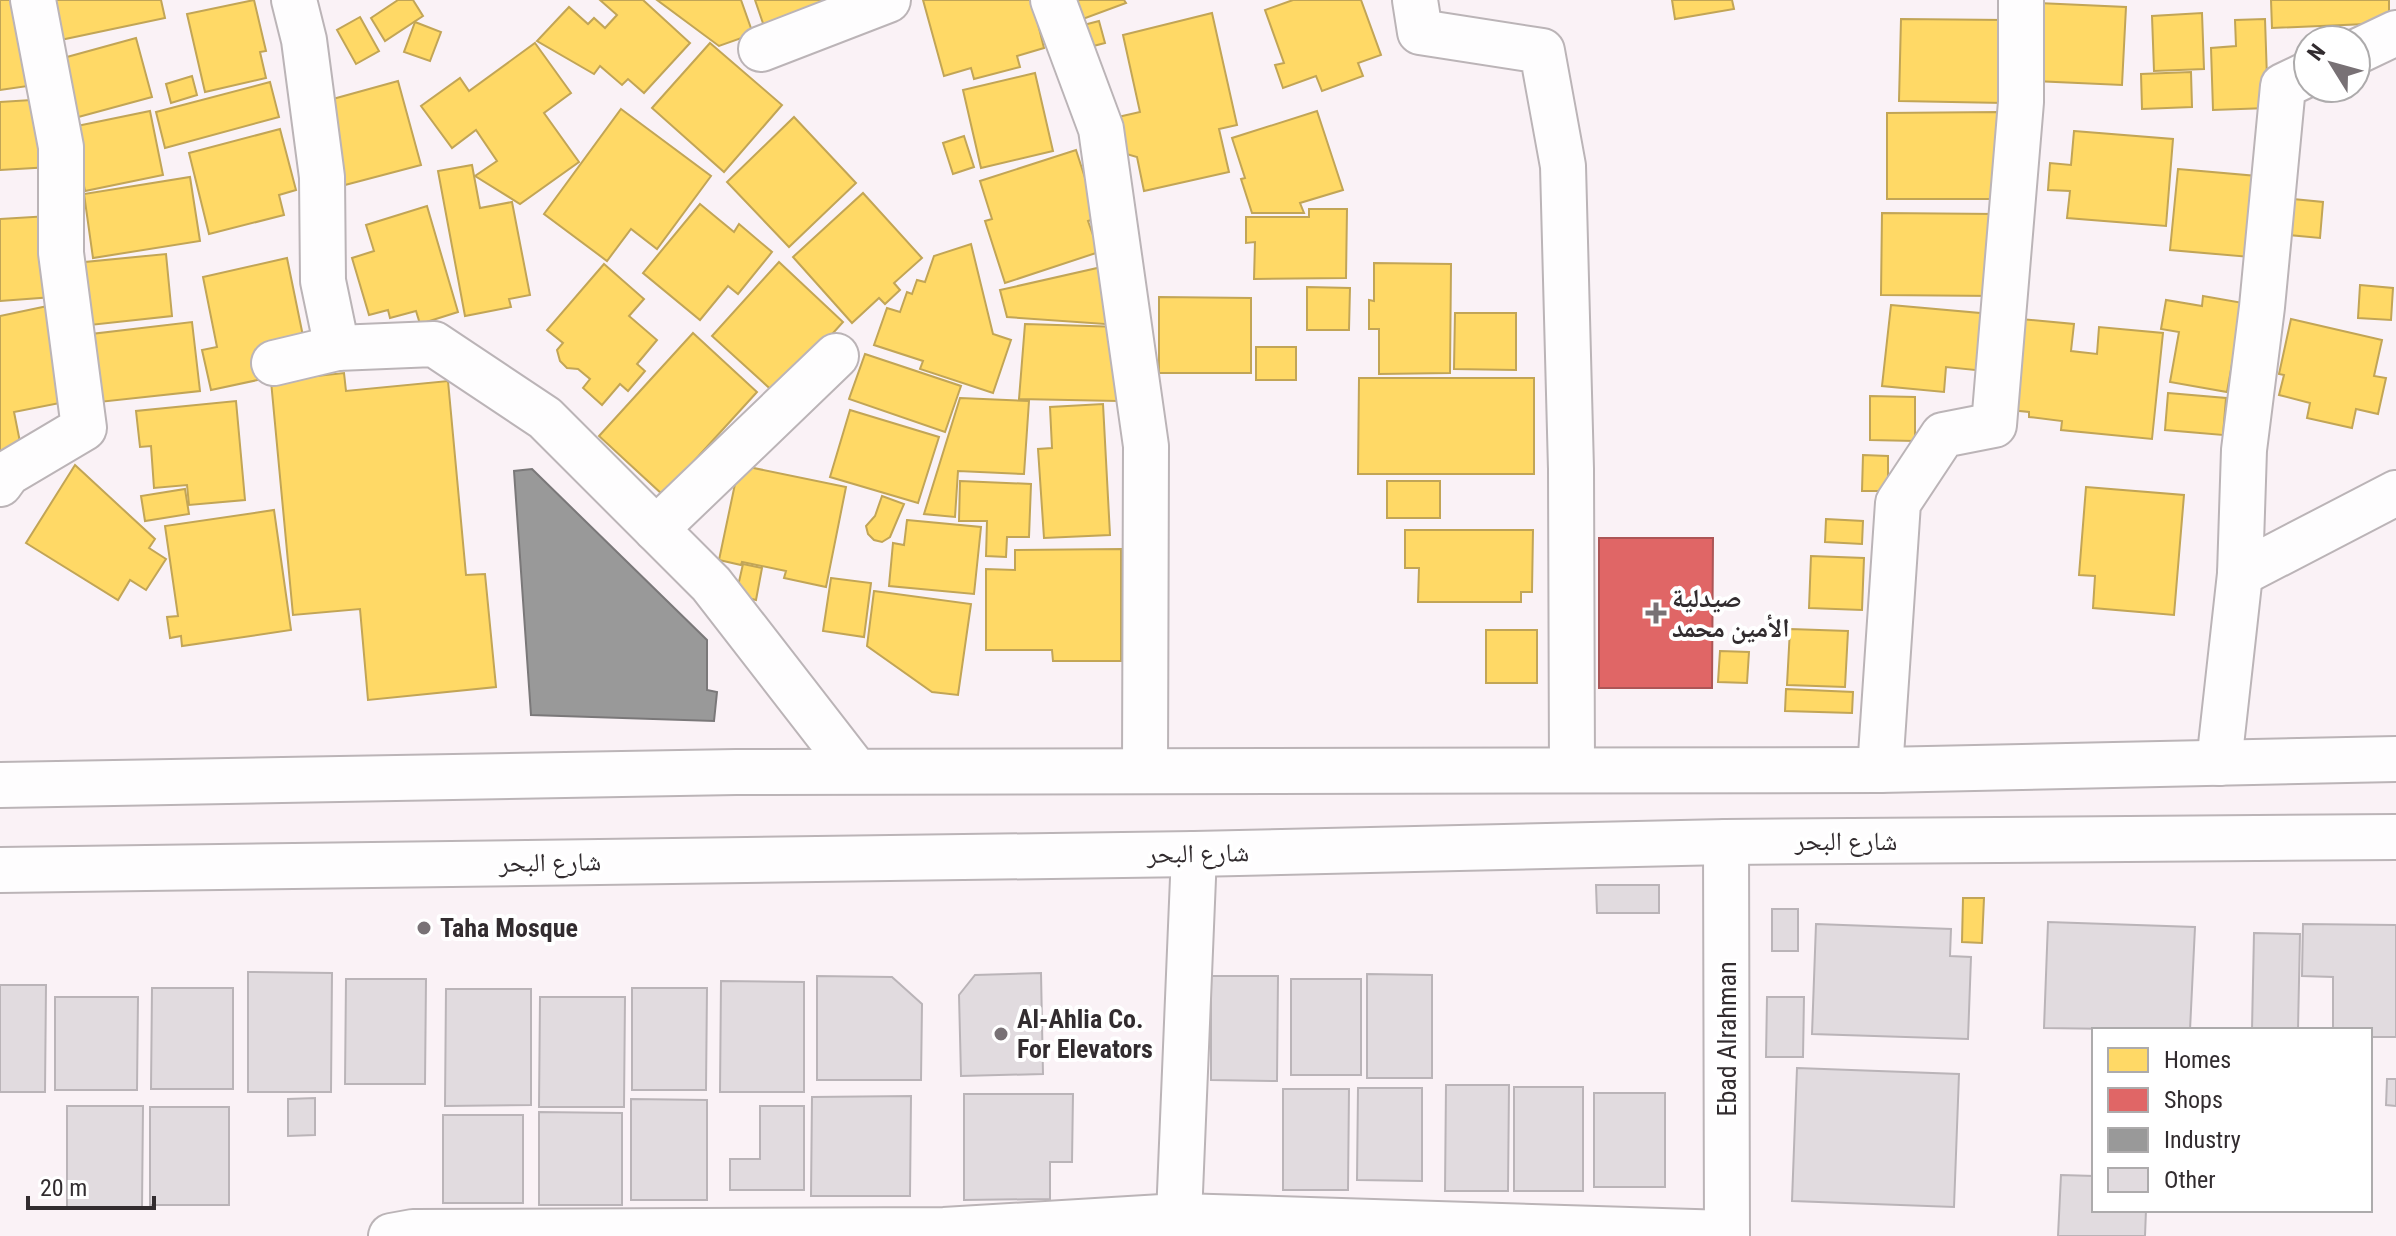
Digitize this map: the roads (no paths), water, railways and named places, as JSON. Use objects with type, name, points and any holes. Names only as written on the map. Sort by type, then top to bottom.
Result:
[{"type":"street","points":[[0,484],[8,473],[84,428],[61,253],[61,147],[33,0]]},
{"type":"street","points":[[294,0],[304,40],[322,177],[323,281],[337,348]]},
{"type":"street","points":[[761,49],[888,0]]},
{"type":"street","points":[[1053,0],[1101,129],[1146,446],[1145,771]]},
{"type":"street","points":[[1415,0],[1420,32],[1542,51],[1563,166],[1571,469],[1572,770]]},
{"type":"street","points":[[1880,770],[1898,503],[1943,435],[1994,425],[2021,102],[2021,0]]},
{"type":"street","points":[[2372,44],[2396,33]]},
{"type":"street","points":[[2219,763],[2240,574],[2244,450],[2262,307],[2283,86],[2292,82]]},
{"type":"street","points":[[274,363],[337,348],[434,344],[545,418],[711,584],[856,771]]},
{"type":"street","points":[[656,529],[836,356]]},
{"type":"street","points":[[2240,574],[2396,493]]},
{"type":"street","points":[[0,785],[856,771],[1880,770],[2396,759]]},
{"type":"street","name":"شارع البحر","points":[[0,870],[1194,854],[1726,842],[2396,837]]},
{"type":"street","name":"Ebad Alrahman","points":[[1726,842],[1727,1234]]},
{"type":"street","points":[[1179,1216],[1194,854]]},
{"type":"street","points":[[391,1236],[413,1232],[944,1230],[1179,1216],[1727,1234]]},
{"type":"place","name":"صيدلية الأمين محمد","points":[[1656,613]]},
{"type":"place","name":"Taha Mosque","points":[[424,928]]},
{"type":"place","name":"Al-Ahlia Co. For Elevators","points":[[1001,1034]]}]
